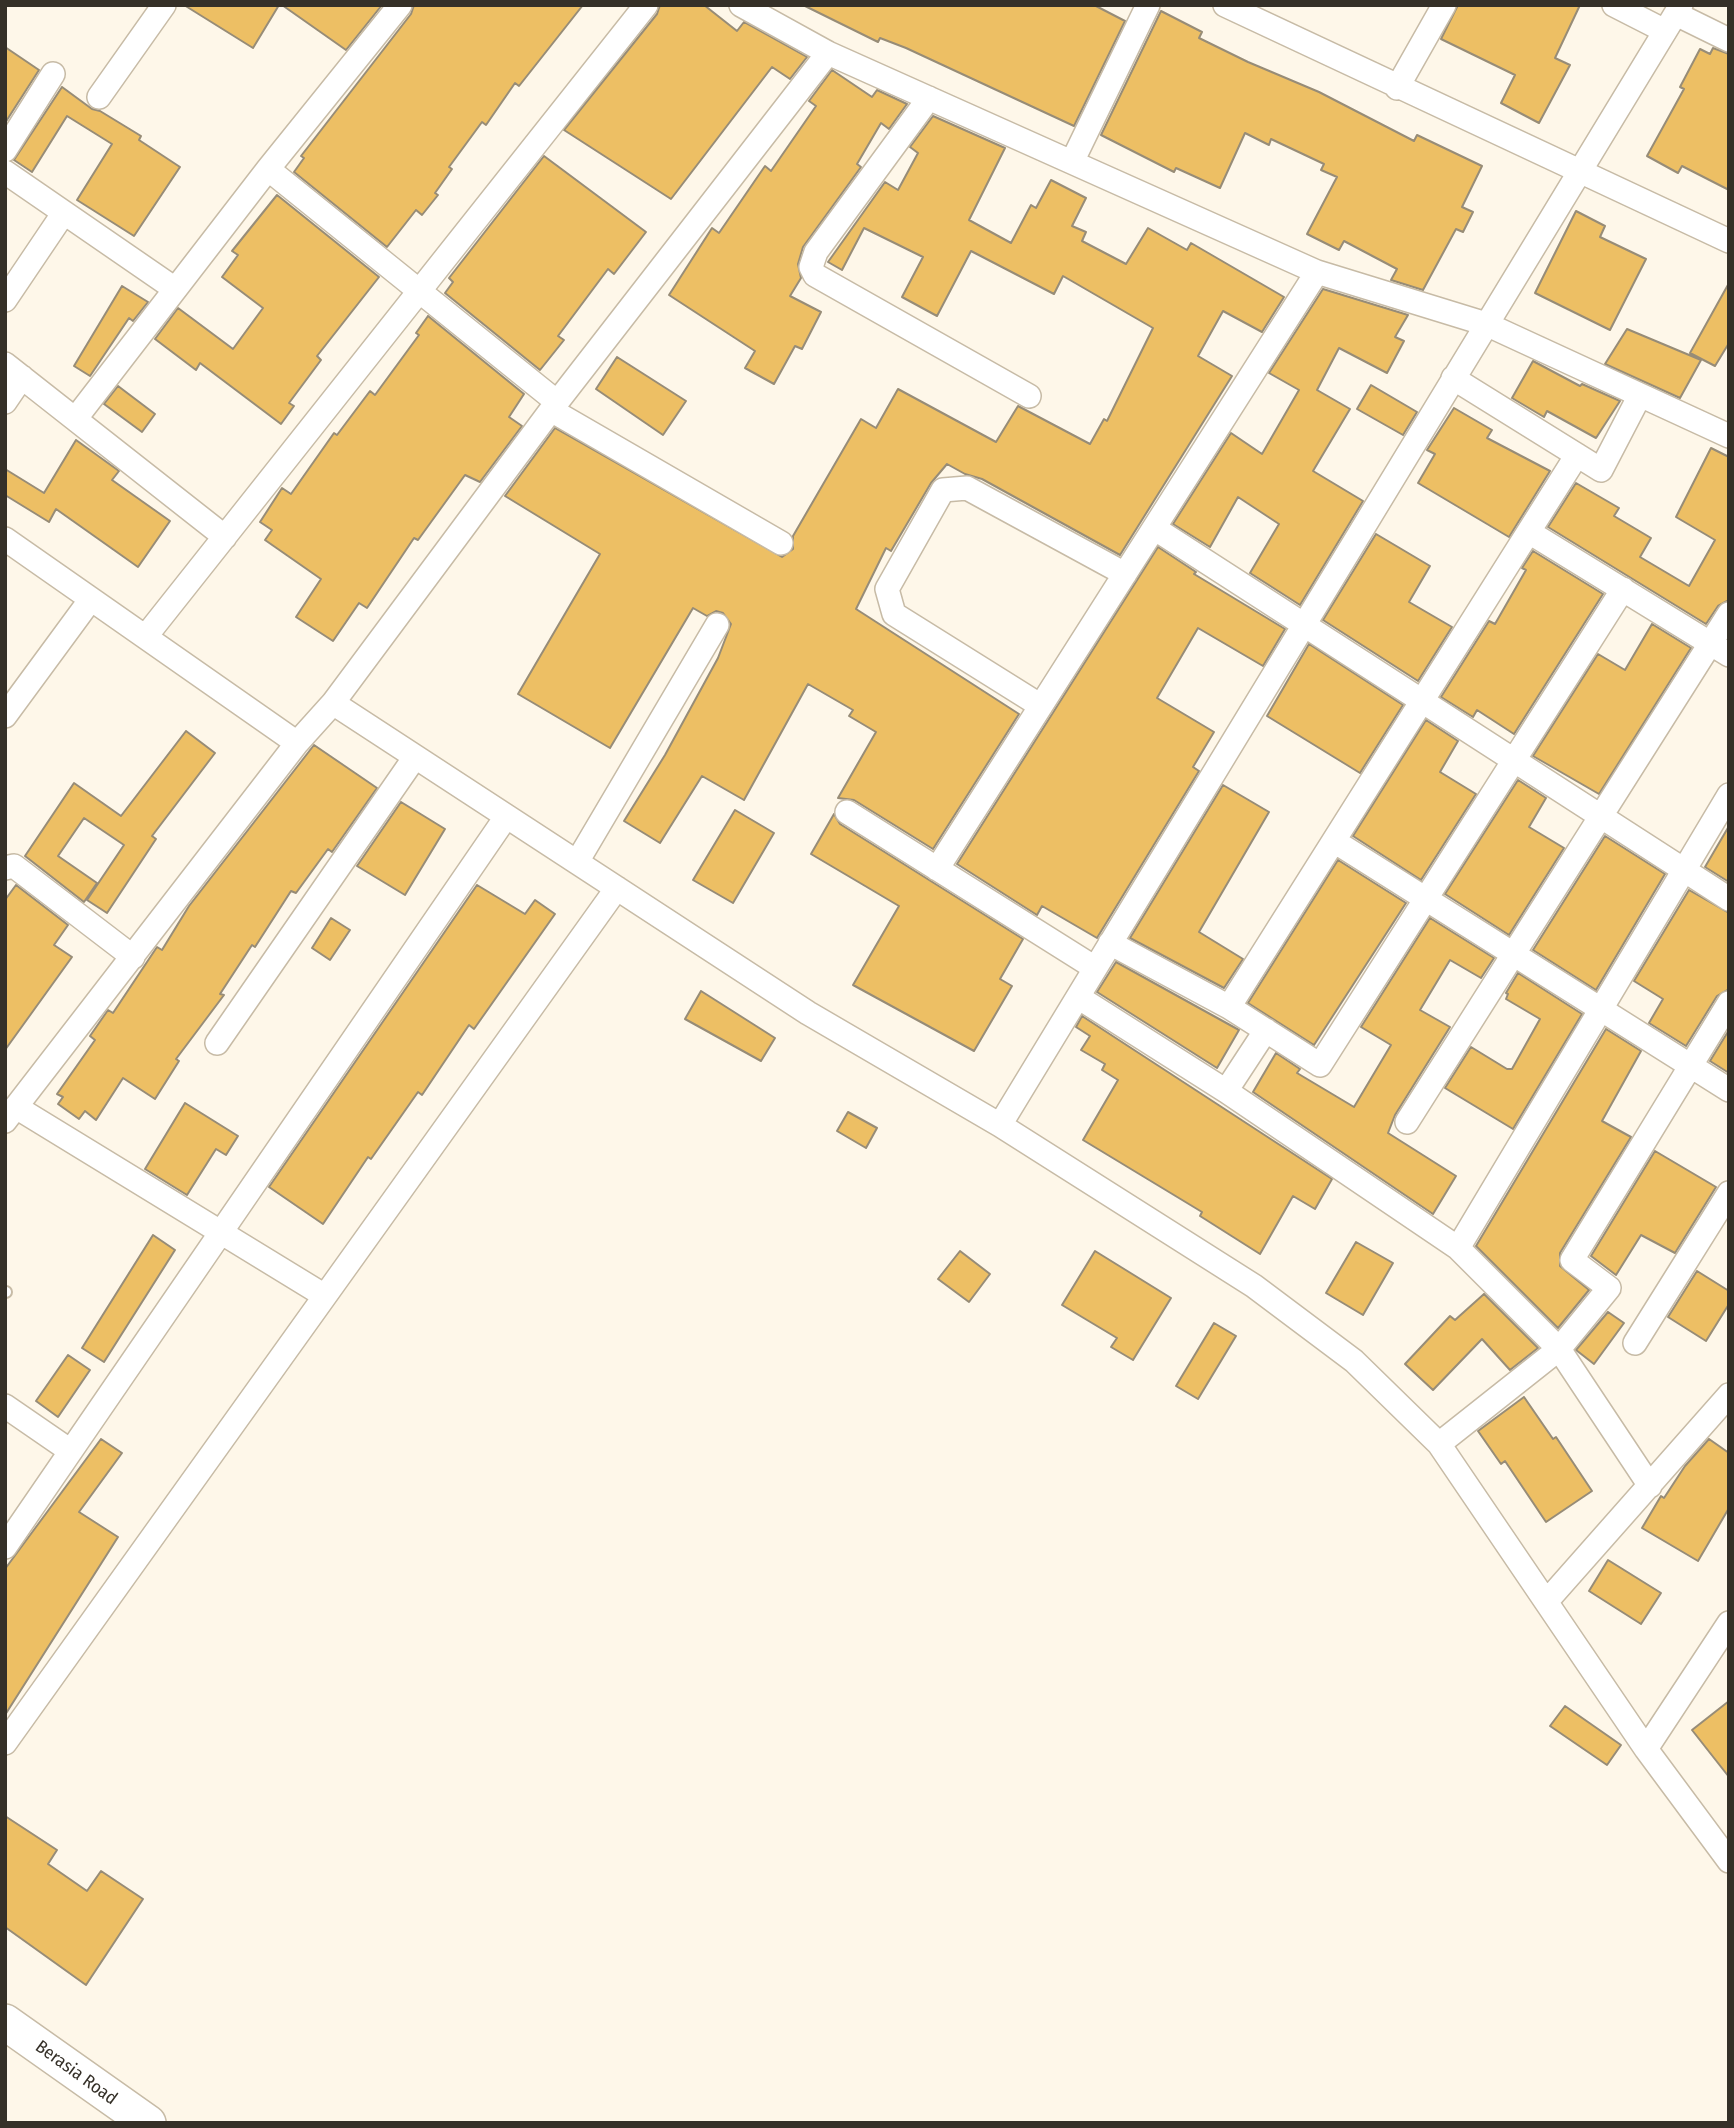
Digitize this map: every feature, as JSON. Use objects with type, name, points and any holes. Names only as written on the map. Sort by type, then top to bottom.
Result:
[{"type":"main road","name":"Berasia Road","points":[[5,2022],[131,2119]]},
{"type":"street","points":[[99,97],[164,5]]},
{"type":"street","points":[[146,636],[646,5]]},
{"type":"street","points":[[741,5],[828,53],[1317,272],[1486,324],[1639,397],[1729,436]]},
{"type":"street","points":[[1072,162],[1149,5]]},
{"type":"street","points":[[1224,5],[1729,241]]},
{"type":"street","points":[[1397,88],[1444,5]]},
{"type":"street","points":[[1614,5],[1674,17],[1729,40]]},
{"type":"street","points":[[76,418],[398,6]]},
{"type":"street","points":[[1000,1125],[1674,17]]},
{"type":"street","points":[[325,1296],[222,1233],[11,1114],[296,743],[333,703],[554,406],[828,53]]},
{"type":"street","points":[[5,150],[53,74]]},
{"type":"street","points":[[929,98],[816,252],[811,267],[815,275],[1029,396]]},
{"type":"street","points":[[268,169],[420,292],[554,406],[781,543]]},
{"type":"street","points":[[5,172],[175,289]]},
{"type":"street","points":[[5,300],[63,214]]},
{"type":"street","points":[[937,869],[1317,272]]},
{"type":"street","points":[[5,402],[14,370],[225,537]]},
{"type":"street","points":[[1453,378],[1601,470],[1639,397]]},
{"type":"street","points":[[1229,1007],[1577,455]]},
{"type":"street","points":[[1041,706],[894,614],[887,589],[943,490],[967,488],[1125,574]]},
{"type":"street","points":[[1154,528],[1729,899]]},
{"type":"street","points":[[1528,532],[1719,649]]},
{"type":"street","points":[[5,539],[296,743]]},
{"type":"street","points":[[1110,943],[1229,1007],[1320,1065],[1623,589]]},
{"type":"street","points":[[5,716],[91,599]]},
{"type":"street","points":[[1407,1122],[1601,816],[1719,649],[1729,614]]},
{"type":"street","points":[[577,862],[717,625]]},
{"type":"street","points":[[333,703],[808,1013],[1000,1125],[1254,1286],[1354,1361],[1438,1444],[1646,1749],[1729,1861]]},
{"type":"street","points":[[217,1043],[415,757]]},
{"type":"street","points":[[1458,1248],[1729,795]]},
{"type":"street","points":[[846,812],[1095,968]]},
{"type":"street","points":[[5,1547],[69,1450],[222,1233],[506,817]]},
{"type":"street","points":[[1334,841],[1729,1090]]},
{"type":"street","points":[[5,868],[14,866],[134,957]]},
{"type":"street","points":[[5,1743],[617,888]]},
{"type":"street","points":[[1078,997],[1226,1091],[1458,1248],[1559,1349],[1650,1486]]},
{"type":"street","points":[[1438,1444],[1559,1349],[1609,1287],[1572,1260],[1729,1003]]},
{"type":"street","points":[[1226,1091],[1266,1030]]},
{"type":"street","points":[[1635,1343],[1729,1192]]},
{"type":"street","points":[[1547,1601],[1728,1399]]},
{"type":"street","points":[[5,1406],[69,1450]]},
{"type":"street","points":[[1646,1749],[1729,1623]]},
{"type":"building","points":[[184,5],[279,5],[253,48]]},
{"type":"building","points":[[282,5],[382,5],[346,50]]},
{"type":"building","points":[[414,5],[583,5],[519,86],[515,83],[486,125],[482,122],[449,167],[452,169],[435,193],[438,195],[422,215],[416,210],[387,247],[294,172],[304,158],[301,156],[411,14]]},
{"type":"building","points":[[660,5],[704,5],[737,31],[744,22],[807,57],[790,79],[772,67],[671,199],[564,130],[657,14]]},
{"type":"building","points":[[803,5],[1094,5],[1125,21],[1074,126],[906,48],[880,38],[878,42]]},
{"type":"building","points":[[1458,5],[1580,5],[1555,58],[1570,65],[1539,123],[1501,103],[1515,75],[1441,39]]},
{"type":"building","points":[[1161,11],[1202,32],[1199,38],[1248,62],[1319,92],[1414,141],[1417,135],[1482,166],[1462,207],[1473,212],[1463,232],[1456,229],[1423,290],[1391,280],[1397,269],[1344,241],[1339,250],[1307,234],[1337,177],[1321,170],[1324,164],[1271,139],[1269,145],[1245,133],[1220,188],[1176,168],[1174,172],[1101,135]]},
{"type":"building","points":[[5,47],[39,70],[5,123]]},
{"type":"building","points":[[1713,48],[1729,54],[1729,190],[1682,166],[1678,173],[1647,156],[1684,89],[1680,87],[1700,49],[1710,54]]},
{"type":"building","points":[[832,70],[872,97],[877,90],[907,104],[889,129],[881,123],[857,164],[861,167],[803,247],[798,264],[801,278],[790,296],[821,312],[802,349],[795,346],[774,384],[745,368],[755,351],[669,295],[712,228],[719,233],[765,166],[771,171],[816,106],[809,101]]},
{"type":"building","points":[[62,87],[92,109],[100,111],[141,136],[139,140],[180,167],[134,236],[77,200],[112,144],[67,116],[32,172],[14,160]]},
{"type":"building","points":[[933,116],[1005,148],[969,220],[1011,243],[1031,205],[1036,208],[1051,180],[1086,198],[1072,226],[1086,232],[1082,241],[1126,264],[1148,228],[1187,250],[1191,243],[1284,297],[1262,332],[1223,311],[1198,356],[1232,376],[1120,555],[982,479],[965,474],[947,464],[931,483],[891,551],[886,548],[856,609],[1019,714],[933,849],[854,800],[838,798],[876,732],[849,716],[853,710],[808,684],[744,800],[702,776],[660,843],[624,821],[665,755],[718,658],[731,624],[723,613],[716,611],[707,616],[693,608],[610,748],[518,694],[600,554],[505,496],[555,428],[782,557],[793,549],[793,536],[861,419],[876,428],[898,389],[996,442],[1018,406],[1090,444],[1104,419],[1107,421],[1153,328],[1063,276],[1054,294],[971,251],[937,316],[902,297],[923,257],[864,228],[842,270],[828,262],[885,182],[898,190],[918,153],[910,147]]},
{"type":"building","points":[[544,156],[646,232],[614,274],[608,269],[558,336],[564,340],[540,370],[445,293],[453,282],[449,278]]},
{"type":"building","points":[[277,195],[379,277],[317,356],[321,360],[289,403],[294,406],[281,424],[200,363],[196,370],[155,339],[178,308],[233,349],[263,308],[222,277],[238,255],[232,251]]},
{"type":"building","points":[[1576,211],[1605,226],[1600,237],[1646,259],[1610,330],[1535,293]]},
{"type":"building","points":[[1729,283],[1729,343],[1715,366],[1690,353]]},
{"type":"building","points":[[122,286],[148,302],[133,321],[129,318],[90,376],[74,366]]},
{"type":"building","points":[[1323,289],[1408,315],[1395,337],[1404,341],[1387,373],[1339,348],[1317,390],[1350,409],[1313,471],[1363,501],[1300,605],[1250,573],[1279,524],[1238,497],[1210,547],[1173,524],[1231,433],[1262,454],[1299,390],[1269,373]]},
{"type":"building","points":[[428,316],[524,394],[509,417],[522,426],[480,482],[465,475],[418,540],[414,538],[367,608],[359,603],[333,641],[296,617],[321,579],[265,540],[272,530],[260,522],[282,488],[291,494],[334,433],[337,435],[370,391],[375,395],[419,335],[416,333]]},
{"type":"building","points":[[1627,329],[1701,360],[1680,398],[1605,364]]},
{"type":"building","points":[[617,357],[686,401],[663,435],[596,389]]},
{"type":"building","points":[[1533,361],[1580,386],[1582,384],[1620,401],[1596,438],[1547,411],[1544,417],[1512,398]]},
{"type":"building","points":[[1371,385],[1417,412],[1403,435],[1357,409]]},
{"type":"building","points":[[118,386],[155,414],[142,432],[104,404]]},
{"type":"building","points":[[1454,408],[1492,430],[1487,438],[1550,471],[1509,537],[1418,483],[1435,454],[1427,450]]},
{"type":"building","points":[[76,440],[119,471],[112,480],[170,521],[138,567],[56,509],[49,522],[5,495],[5,469],[44,493]]},
{"type":"building","points":[[1711,448],[1729,457],[1729,600],[1718,606],[1706,624],[1548,527],[1576,483],[1619,508],[1614,516],[1651,538],[1640,557],[1689,586],[1715,540],[1676,517]]},
{"type":"building","points":[[1376,534],[1430,566],[1409,602],[1452,627],[1418,681],[1323,620]]},
{"type":"building","points":[[1158,547],[1196,572],[1194,574],[1285,629],[1263,666],[1198,628],[1157,698],[1214,732],[1193,767],[1199,771],[1097,938],[1042,906],[1037,915],[957,864]]},
{"type":"building","points":[[1533,551],[1603,594],[1514,734],[1477,710],[1473,717],[1441,697],[1489,621],[1495,624],[1526,570],[1522,568]]},
{"type":"building","points":[[1652,624],[1691,648],[1599,794],[1533,756],[1598,654],[1625,670]]},
{"type":"building","points":[[1309,644],[1403,705],[1360,773],[1267,716]]},
{"type":"building","points":[[1426,720],[1458,741],[1440,772],[1476,794],[1421,880],[1353,836]]},
{"type":"building","points":[[186,731],[215,753],[152,836],[156,839],[107,913],[87,900],[124,845],[84,818],[58,856],[97,883],[84,902],[25,856],[74,783],[121,816]]},
{"type":"building","points":[[314,745],[377,788],[332,852],[328,849],[296,893],[291,891],[255,947],[252,945],[220,994],[224,995],[176,1059],[179,1061],[155,1099],[123,1078],[96,1120],[85,1111],[79,1119],[58,1104],[63,1097],[57,1094],[95,1040],[90,1036],[108,1010],[113,1013],[157,947],[162,950],[189,906]]},
{"type":"building","points":[[1518,780],[1546,798],[1529,827],[1564,848],[1509,935],[1445,894]]},
{"type":"building","points":[[1223,785],[1269,812],[1199,932],[1243,959],[1224,988],[1130,938]]},
{"type":"building","points":[[401,802],[445,829],[405,895],[357,866]]},
{"type":"building","points":[[735,810],[774,833],[733,903],[693,880]]},
{"type":"building","points":[[834,814],[840,824],[1023,939],[1000,979],[1012,986],[974,1051],[853,985],[899,906],[811,854]]},
{"type":"building","points":[[1729,826],[1729,882],[1705,867]]},
{"type":"building","points":[[1605,836],[1665,874],[1596,990],[1533,950]]},
{"type":"building","points":[[1338,860],[1406,903],[1314,1045],[1248,1003]]},
{"type":"building","points":[[16,885],[68,925],[54,945],[72,957],[5,1050],[5,900]]},
{"type":"building","points":[[477,885],[525,914],[535,900],[555,914],[474,1029],[469,1025],[422,1095],[418,1092],[371,1159],[368,1157],[323,1224],[269,1187]]},
{"type":"building","points":[[1689,890],[1729,913],[1729,989],[1717,996],[1686,1046],[1649,1023],[1663,999],[1634,981]]},
{"type":"building","points":[[331,918],[350,930],[330,960],[312,948]]},
{"type":"building","points":[[1430,918],[1494,958],[1481,978],[1450,960],[1420,1010],[1450,1027],[1395,1115],[1388,1133],[1456,1176],[1433,1214],[1253,1092],[1276,1053],[1300,1069],[1297,1073],[1354,1107],[1391,1045],[1361,1027]]},
{"type":"building","points":[[1116,962],[1239,1030],[1217,1068],[1097,992]]},
{"type":"building","points":[[1518,973],[1582,1014],[1513,1129],[1445,1088],[1471,1047],[1507,1069],[1512,1069],[1540,1019],[1506,999],[1506,993]]},
{"type":"building","points":[[701,991],[775,1038],[761,1061],[685,1019]]},
{"type":"building","points":[[1082,1016],[1332,1179],[1315,1209],[1293,1196],[1260,1254],[1200,1216],[1202,1212],[1083,1140],[1118,1080],[1102,1070],[1105,1064],[1081,1050],[1090,1036],[1076,1027]]},
{"type":"building","points":[[1606,1029],[1641,1051],[1602,1121],[1631,1137],[1560,1253],[1560,1266],[1589,1290],[1558,1328],[1476,1246]]},
{"type":"building","points":[[1729,1030],[1729,1073],[1710,1061]]},
{"type":"building","points":[[185,1103],[238,1136],[226,1155],[216,1149],[187,1195],[145,1169]]},
{"type":"building","points":[[848,1112],[877,1128],[866,1148],[837,1131]]},
{"type":"building","points":[[1655,1151],[1716,1187],[1675,1253],[1641,1235],[1616,1275],[1591,1256]]},
{"type":"building","points":[[153,1235],[175,1250],[104,1362],[82,1348]]},
{"type":"building","points":[[1356,1242],[1393,1263],[1363,1315],[1326,1293]]},
{"type":"building","points":[[960,1251],[990,1274],[969,1302],[938,1279]]},
{"type":"building","points":[[1095,1251],[1171,1298],[1133,1360],[1111,1347],[1117,1338],[1062,1305]]},
{"type":"building","points":[[1697,1271],[1729,1291],[1729,1304],[1706,1341],[1668,1317]]},
{"type":"building","points":[[1484,1294],[1538,1348],[1510,1370],[1482,1339],[1433,1390],[1405,1364],[1450,1316],[1455,1320]]},
{"type":"building","points":[[1608,1312],[1624,1323],[1594,1364],[1576,1350]]},
{"type":"building","points":[[1214,1323],[1236,1336],[1198,1399],[1176,1386]]},
{"type":"building","points":[[68,1355],[90,1370],[58,1417],[36,1401]]},
{"type":"building","points":[[1524,1397],[1553,1439],[1556,1437],[1592,1491],[1546,1522],[1505,1461],[1501,1464],[1478,1431]]},
{"type":"building","points":[[101,1439],[122,1453],[79,1512],[118,1537],[5,1715],[5,1569]]},
{"type":"building","points":[[1709,1439],[1729,1453],[1729,1508],[1698,1561],[1642,1528],[1661,1496],[1664,1498],[1685,1466]]},
{"type":"building","points":[[1608,1560],[1661,1593],[1641,1624],[1589,1591]]},
{"type":"building","points":[[1729,1701],[1729,1777],[1692,1730]]},
{"type":"building","points":[[1565,1706],[1621,1745],[1607,1765],[1550,1726]]},
{"type":"building","points":[[5,1816],[57,1850],[48,1864],[87,1891],[101,1871],[143,1899],[86,1985],[5,1927]]}]
